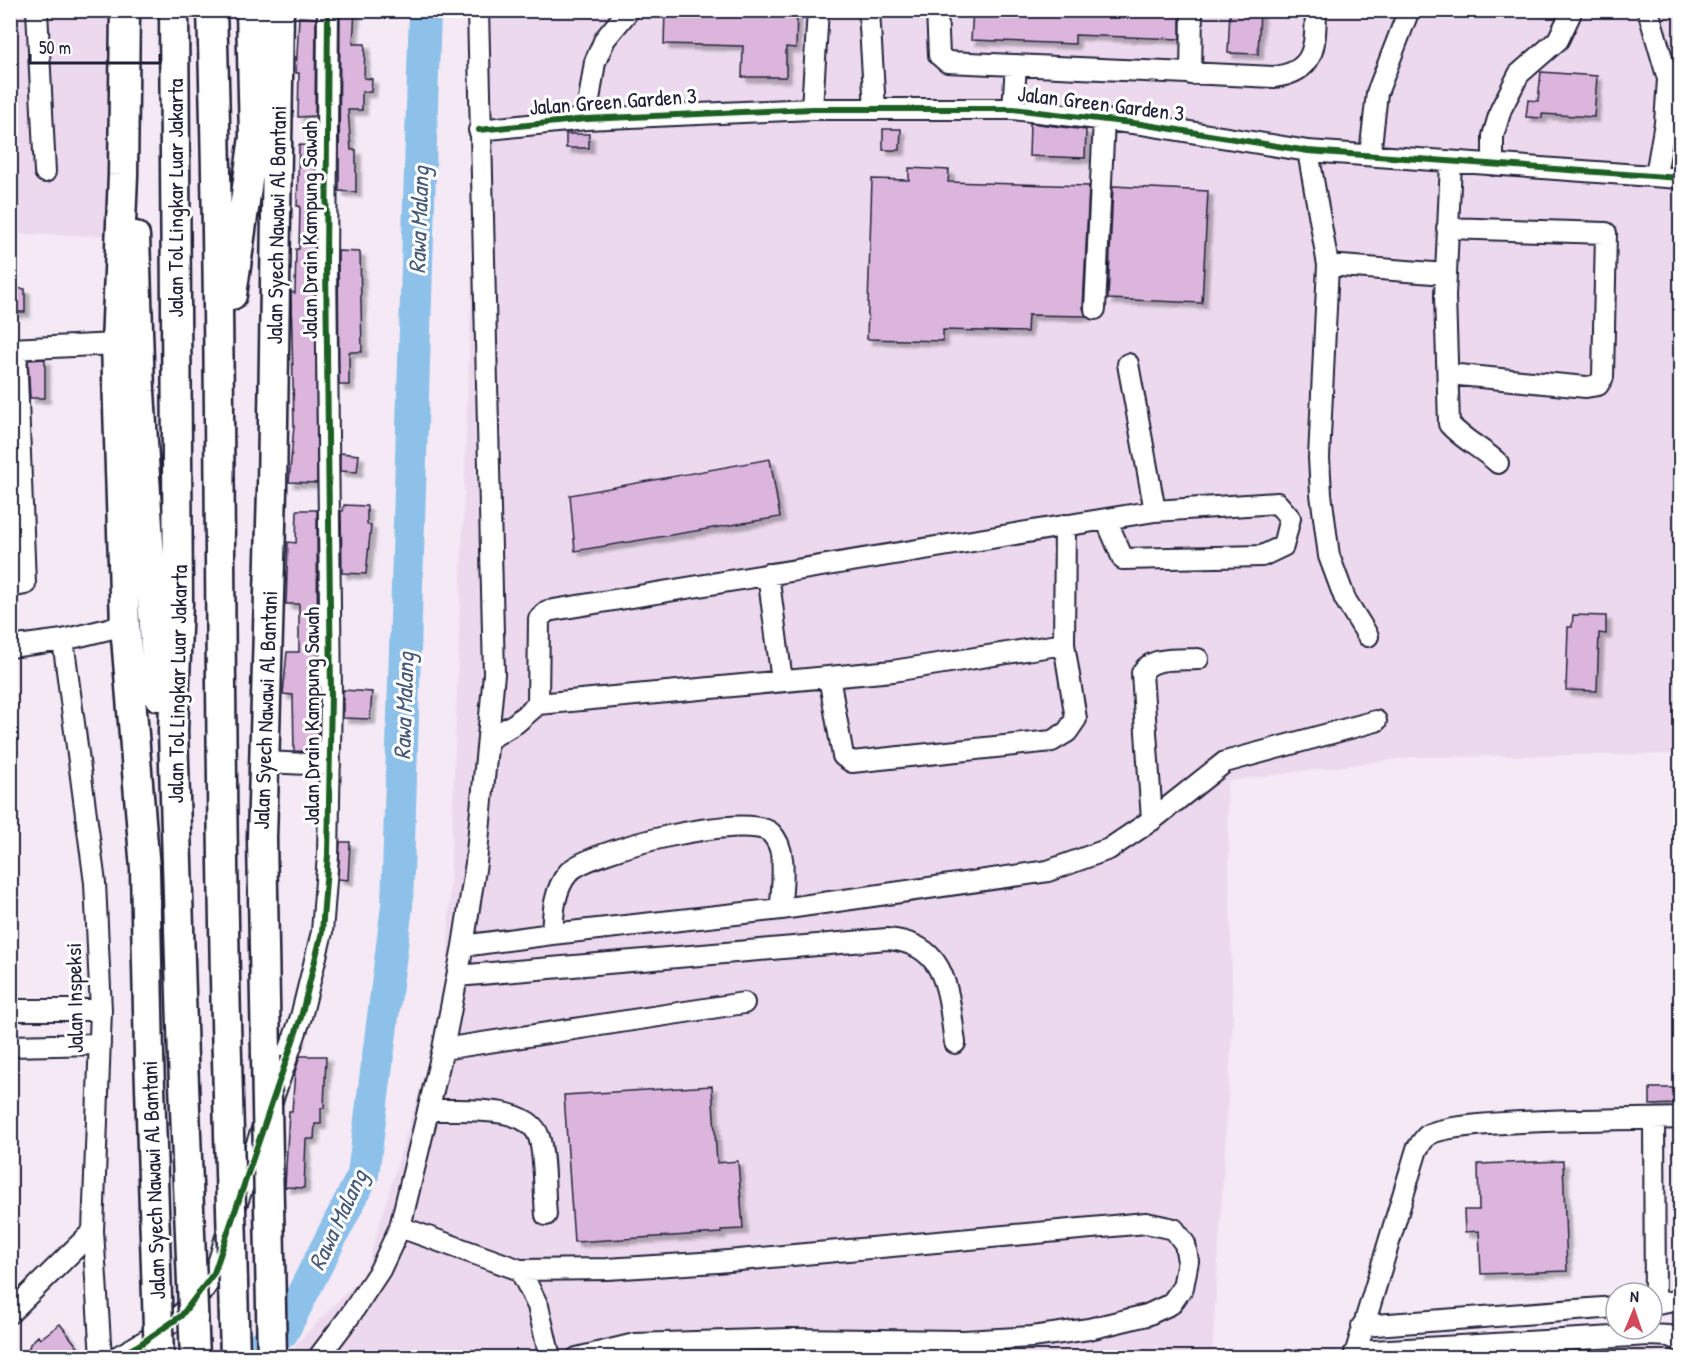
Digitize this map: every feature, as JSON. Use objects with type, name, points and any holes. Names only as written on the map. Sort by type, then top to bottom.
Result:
[{"type":"highway","points":[[124,10],[123,175],[132,208],[137,269],[140,391],[159,698],[173,731]]},
{"type":"highway","name":"Jalan Tol Lingkar Luar Jakarta","points":[[174,10],[178,602],[173,731],[195,1358]]},
{"type":"highway","name":"Jalan Tol Lingkar Luar Jakarta","points":[[212,10],[220,383],[223,909],[235,1358]]},
{"type":"highway","points":[[220,383],[254,137],[251,10]]},
{"type":"highway","name":"Jalan Syech Nawawi Al Bantani","points":[[272,1358],[262,838],[279,10]]},
{"type":"highway","name":"Jalan Syech Nawawi Al Bantani","points":[[123,175],[116,344],[125,625],[145,869],[159,1358]]},
{"type":"street","points":[[37,10],[45,172]]},
{"type":"street","name":"Jalan Drain Kampung Sawah","points":[[115,1358],[139,1345],[181,1316],[214,1273],[301,1017],[322,932],[328,855],[330,765],[326,264],[328,10]]},
{"type":"street","points":[[318,1358],[350,1317],[380,1270],[400,1227],[443,1049],[476,863],[494,674],[479,130],[478,10]]},
{"type":"street","points":[[586,118],[596,62],[606,39],[629,10]]},
{"type":"street","points":[[812,109],[818,10]]},
{"type":"street","points":[[869,10],[875,109]]},
{"type":"street","points":[[936,10],[939,55],[947,62],[1274,77],[1291,75],[1304,68],[1313,50],[1316,10]]},
{"type":"street","points":[[1191,74],[1192,10]]},
{"type":"street","points":[[1370,155],[1377,93],[1409,10]]},
{"type":"street","points":[[1647,10],[1668,79],[1665,123],[1656,175]]},
{"type":"street","points":[[1492,165],[1493,136],[1501,109],[1519,74],[1558,40],[1570,15]]},
{"type":"street","points":[[1012,109],[1016,65]]},
{"type":"street","name":"Jalan Green Garden 3","points":[[479,130],[586,118],[812,109],[1012,109],[1104,119],[1308,151],[1680,178]]},
{"type":"street","points":[[1095,309],[1104,119]]},
{"type":"street","points":[[1308,151],[1328,265],[1320,425],[1321,494],[1329,556],[1345,599],[1368,636]]},
{"type":"street","points":[[1451,162],[1446,274],[1449,424],[1460,436],[1481,447],[1498,463]]},
{"type":"street","points":[[1447,228],[1605,233],[1603,376],[1598,385],[1586,387],[1448,374]]},
{"type":"street","points":[[1328,265],[1446,274]]},
{"type":"street","points":[[10,587],[25,584],[13,349],[116,344]]},
{"type":"street","points":[[1128,364],[1155,511]]},
{"type":"street","points":[[538,704],[539,619],[547,611],[1065,525],[1155,511],[1277,503],[1290,518],[1283,546],[1262,556],[1124,560],[1106,519]]},
{"type":"street","points":[[829,677],[843,756],[852,762],[1052,741],[1067,732],[1076,719],[1064,644],[1065,525]]},
{"type":"street","points":[[768,574],[782,681]]},
{"type":"street","points":[[10,647],[63,640],[125,625]]},
{"type":"street","name":"Jalan Inspeksi","points":[[63,640],[95,883],[101,1010],[93,1231],[101,1358]]},
{"type":"street","points":[[489,739],[516,723],[538,704],[893,671],[1064,644]]},
{"type":"street","points":[[1152,820],[1142,673],[1146,666],[1153,663],[1198,659]]},
{"type":"street","points":[[463,946],[781,909],[1048,872],[1109,849],[1152,820],[1225,762],[1376,721]]},
{"type":"street","points":[[264,762],[330,765]]},
{"type":"street","points":[[552,934],[558,889],[569,872],[629,846],[724,828],[754,826],[770,833],[782,855],[781,909]]},
{"type":"street","points":[[457,976],[887,939],[905,940],[922,949],[941,969],[948,996],[955,1043]]},
{"type":"street","points":[[443,1049],[744,1004]]},
{"type":"street","points":[[10,1010],[101,1010]]},
{"type":"street","points":[[10,1046],[100,1044]]},
{"type":"street","points":[[428,1110],[502,1112],[524,1119],[539,1136],[546,1215]]},
{"type":"street","points":[[1680,1118],[1497,1124],[1444,1129],[1427,1135],[1417,1149],[1354,1355],[1649,1335],[1669,1336],[1680,1341]]},
{"type":"street","points":[[1654,1119],[1654,1281]]},
{"type":"street","points":[[400,1227],[520,1270],[607,1269],[717,1262],[1146,1223],[1174,1229],[1185,1244],[1188,1261],[1182,1287],[1171,1304],[1147,1315],[1089,1329],[1032,1337],[964,1341],[870,1339],[635,1344],[578,1358]]},
{"type":"street","points":[[10,1313],[93,1231]]},
{"type":"street","points":[[520,1270],[538,1306],[550,1358]]},
{"type":"street","points":[[1664,1303],[1680,1300]]},
{"type":"street","points":[[1362,1326],[1604,1308]]},
{"type":"shaded area","points":[[11,11],[115,11],[116,236],[11,234]]},
{"type":"shaded area","points":[[481,11],[1680,11],[1680,754],[1414,757],[1227,781],[1233,1017],[1212,1357],[295,1358],[295,1345],[365,1273],[446,1001]]},
{"type":"shaded area","points":[[1655,1350],[1655,1358],[1366,1358],[1369,1352]]},
{"type":"building","points":[[340,10],[355,10],[353,44],[365,44],[364,78],[372,79],[371,92],[362,92],[362,110],[348,110],[351,150],[356,150],[356,192],[339,191]]},
{"type":"building","points":[[665,10],[797,10],[796,48],[786,47],[786,77],[742,77],[743,46],[664,44]]},
{"type":"building","points":[[973,10],[1180,10],[1180,39],[1075,35],[1075,44],[971,40]]},
{"type":"building","points":[[1230,10],[1260,10],[1258,54],[1228,53]]},
{"type":"building","points":[[299,17],[316,18],[315,116],[298,117],[299,73],[296,73]]},
{"type":"building","points":[[1541,72],[1597,76],[1594,117],[1542,114],[1542,118],[1526,117],[1528,100],[1538,101]]},
{"type":"building","points":[[1030,123],[1086,130],[1085,158],[1029,156]]},
{"type":"building","points":[[883,129],[901,129],[900,150],[883,150]]},
{"type":"building","points":[[566,134],[589,134],[589,148],[566,148]]},
{"type":"building","points":[[299,145],[315,146],[317,483],[289,482],[294,426],[291,292],[295,293],[296,249],[299,249],[300,206],[297,206]]},
{"type":"building","points":[[909,168],[949,170],[948,182],[1089,186],[1083,308],[1086,316],[1028,315],[1027,332],[943,330],[943,341],[867,339],[872,179],[909,180]]},
{"type":"building","points":[[1113,186],[1208,191],[1202,303],[1108,299]]},
{"type":"building","points":[[338,251],[360,252],[362,352],[349,352],[349,385],[339,385]]},
{"type":"building","points":[[10,288],[25,289],[25,312],[10,312]]},
{"type":"building","points":[[45,359],[45,398],[30,398],[28,360]]},
{"type":"building","points":[[340,453],[359,455],[357,472],[340,471]]},
{"type":"building","points":[[770,459],[780,517],[575,551],[570,495]]},
{"type":"building","points":[[344,505],[367,506],[367,524],[371,525],[366,574],[342,573],[341,511]]},
{"type":"building","points":[[297,510],[317,510],[318,752],[294,751],[293,695],[283,694],[287,652],[299,652],[299,604],[286,604],[288,542],[296,543]]},
{"type":"building","points":[[1573,615],[1606,616],[1606,634],[1599,633],[1597,691],[1566,690],[1568,627],[1572,627]]},
{"type":"building","points":[[343,690],[372,692],[370,719],[343,718]]},
{"type":"building","points":[[340,842],[350,842],[348,880],[338,879]]},
{"type":"building","points":[[300,1056],[326,1056],[324,1108],[321,1108],[321,1124],[315,1124],[314,1139],[306,1139],[304,1188],[285,1187],[289,1111],[292,1111],[295,1072]]},
{"type":"building","points":[[712,1086],[717,1163],[738,1161],[743,1229],[721,1230],[721,1233],[574,1242],[564,1095]]},
{"type":"building","points":[[1650,1088],[1674,1088],[1674,1104],[1650,1105]]},
{"type":"building","points":[[1563,1161],[1567,1271],[1481,1274],[1479,1231],[1465,1232],[1464,1210],[1479,1210],[1478,1164]]},
{"type":"building","points":[[60,1324],[86,1358],[26,1358],[30,1344],[38,1336],[40,1339]]},
{"type":"waterway","name":"Rawa Malang","points":[[242,1358],[283,1332],[363,1175],[397,906],[425,10]]},
{"type":"cycle path","points":[[115,1358],[139,1345],[181,1316],[214,1273],[301,1017],[322,932],[328,855],[331,694],[326,264],[328,10]]},
{"type":"cycle path","points":[[479,130],[586,119],[812,109],[1013,109],[1141,124],[1308,151],[1680,178]]}]
